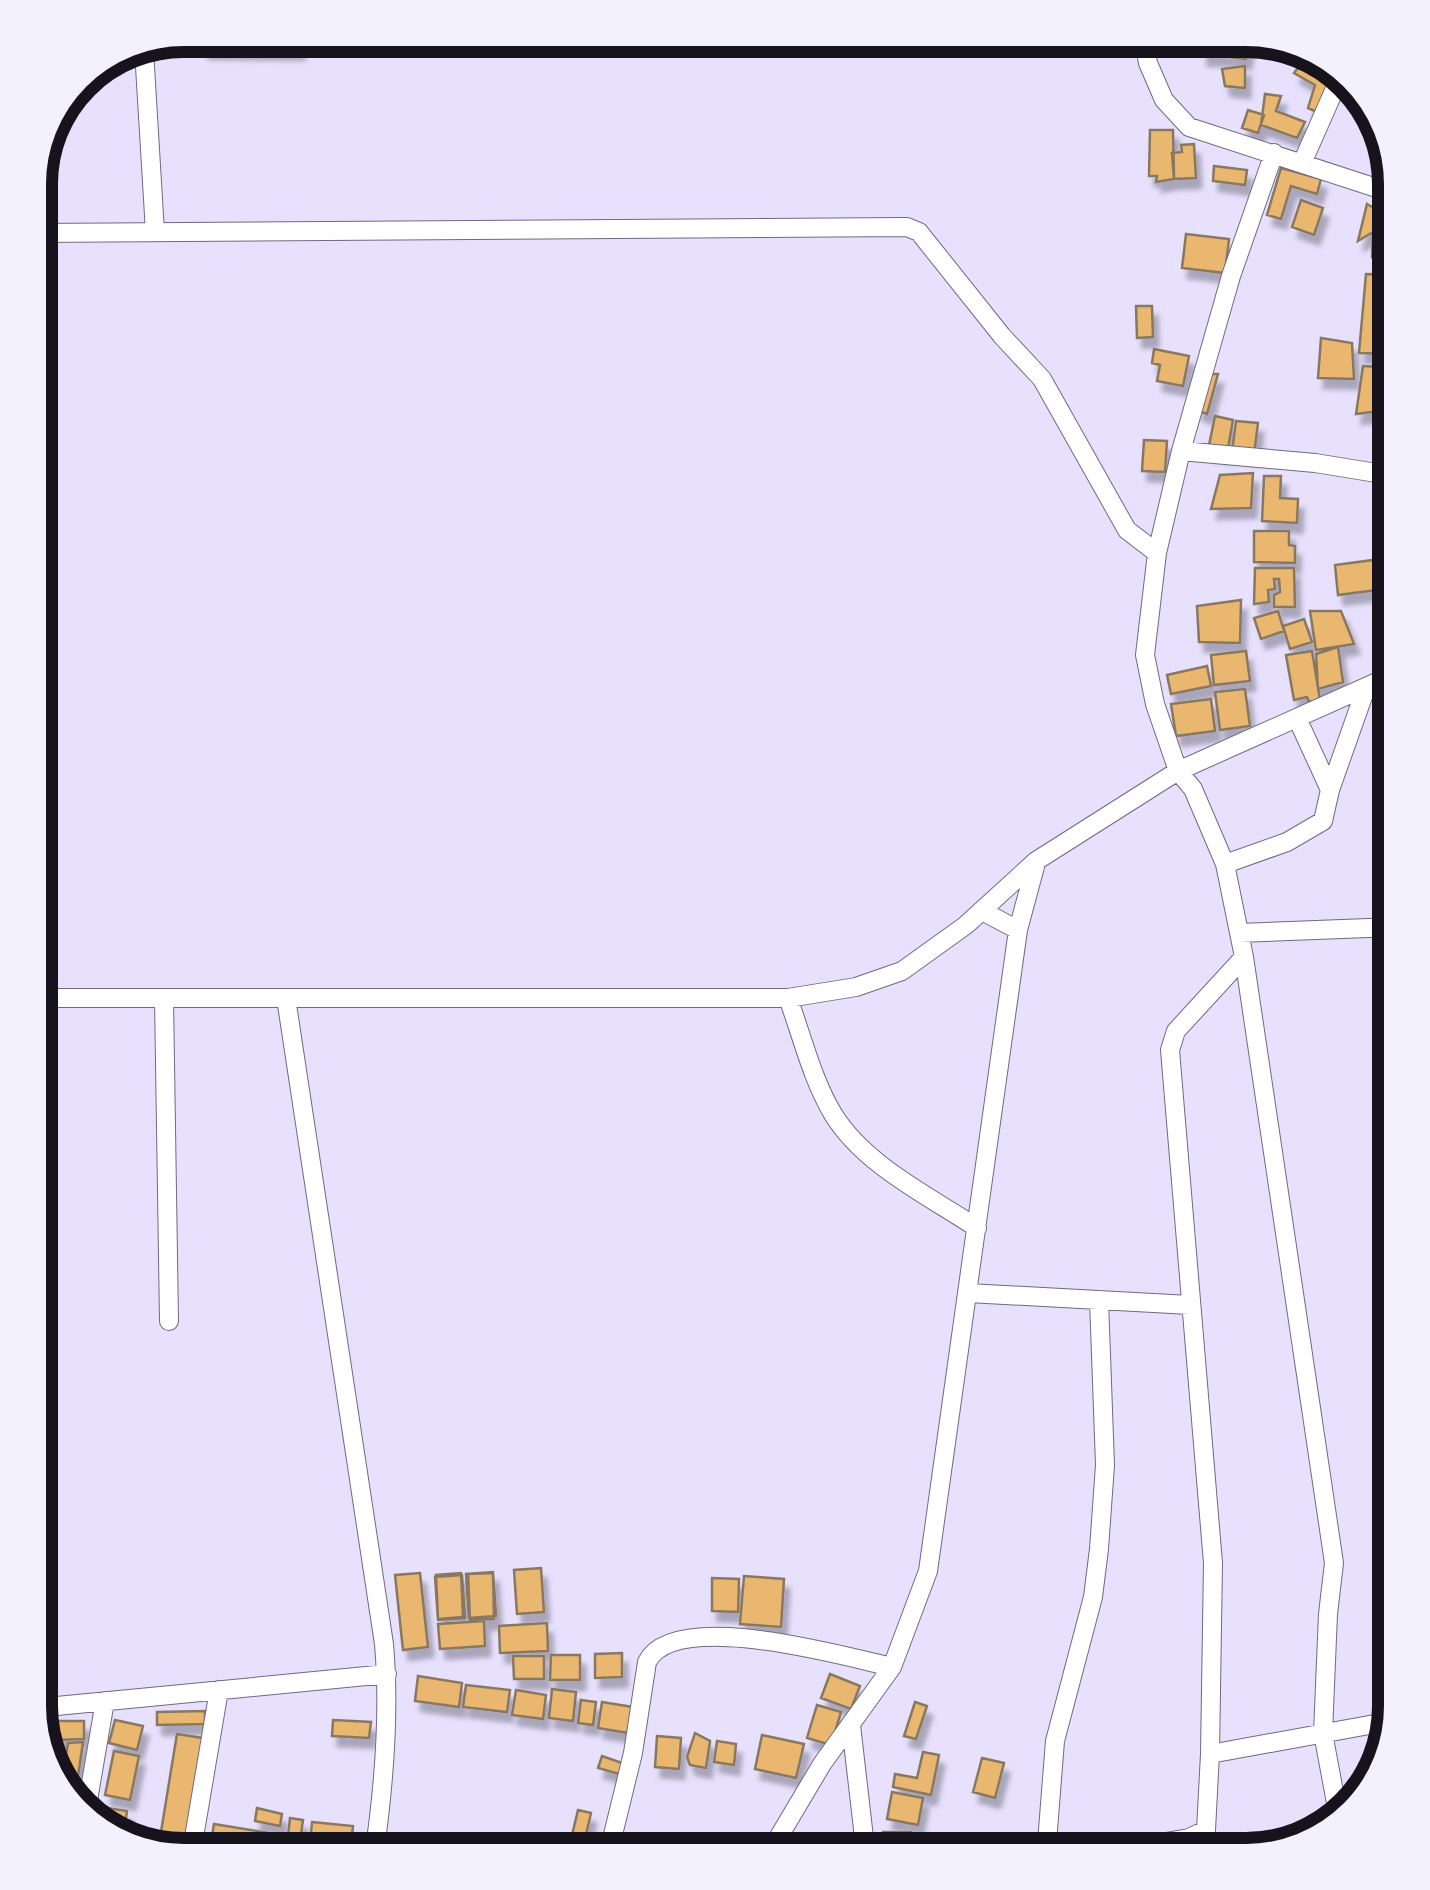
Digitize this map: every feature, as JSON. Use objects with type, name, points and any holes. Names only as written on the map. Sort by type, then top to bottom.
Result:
[{"type":"street","points":[[1146,53],[1164,100],[1189,126],[1378,188]]},
{"type":"street","points":[[145,60],[155,232]]},
{"type":"street","points":[[1302,161],[1336,88]]},
{"type":"street","points":[[1274,153],[1231,276],[1181,450],[1157,553],[1146,655],[1155,704],[1178,771],[1194,789],[1225,864],[1244,956],[1334,1563],[1324,1733],[1335,1802]]},
{"type":"street","points":[[53,233],[907,227],[919,232],[1002,336],[1042,379],[1127,530],[1157,553]]},
{"type":"street","points":[[1181,450],[1378,473]]},
{"type":"street","points":[[52,998],[788,998],[856,988],[902,971],[982,911],[1036,860],[1178,771],[1378,682]]},
{"type":"street","points":[[1225,864],[1287,842],[1322,821],[1366,688]]},
{"type":"street","points":[[1297,718],[1330,790]]},
{"type":"street","points":[[778,1838],[822,1764],[892,1667],[928,1571],[1018,930],[1036,860]]},
{"type":"street","points":[[982,911],[1018,930]]},
{"type":"street","points":[[1240,933],[1378,928]]},
{"type":"street","points":[[1190,1838],[1206,1830],[1213,1563],[1170,1050],[1176,1031],[1244,956]]},
{"type":"street","points":[[164,998],[169,1321]]},
{"type":"street","points":[[286,998],[387,1674],[376,1838]]},
{"type":"street","points":[[788,998],[821,1090],[834,1116],[853,1140],[876,1160],[978,1228]]},
{"type":"street","points":[[968,1294],[1190,1305]]},
{"type":"street","points":[[1044,1838],[1055,1742],[1093,1597],[1099,1549],[1105,1465],[1100,1300]]},
{"type":"street","points":[[612,1838],[633,1753],[646,1662],[653,1650],[665,1643],[738,1636],[766,1638],[892,1667]]},
{"type":"street","points":[[52,1706],[387,1674]]},
{"type":"street","points":[[193,1838],[219,1690]]},
{"type":"street","points":[[89,1796],[104,1701]]},
{"type":"street","points":[[1210,1754],[1376,1724]]},
{"type":"street","points":[[851,1725],[864,1838]]},
{"type":"building","points":[[1222,53],[1247,53],[1246,59],[1222,56]]},
{"type":"building","points":[[1300,65],[1328,82],[1319,113],[1308,108],[1315,85],[1294,73]]},
{"type":"building","points":[[1245,66],[1245,88],[1225,86],[1222,69]]},
{"type":"building","points":[[1265,94],[1281,96],[1276,111],[1305,122],[1297,138],[1261,125]]},
{"type":"building","points":[[1248,110],[1264,115],[1258,133],[1242,128]]},
{"type":"building","points":[[1150,130],[1173,130],[1174,179],[1156,182],[1157,176],[1149,176]]},
{"type":"building","points":[[1194,144],[1196,178],[1174,179],[1172,153],[1182,152],[1181,145]]},
{"type":"building","points":[[1214,166],[1247,170],[1245,185],[1213,181]]},
{"type":"building","points":[[1281,168],[1321,179],[1317,194],[1291,186],[1281,219],[1267,215]]},
{"type":"building","points":[[1301,200],[1323,208],[1314,235],[1292,227]]},
{"type":"building","points":[[1367,204],[1378,210],[1378,258],[1372,257],[1373,232],[1358,241]]},
{"type":"building","points":[[1186,234],[1229,239],[1225,273],[1182,268]]},
{"type":"building","points":[[1366,274],[1378,274],[1378,354],[1359,353]]},
{"type":"building","points":[[1136,306],[1152,306],[1153,337],[1137,338]]},
{"type":"building","points":[[1321,338],[1352,343],[1354,379],[1318,378]]},
{"type":"building","points":[[1154,349],[1189,356],[1183,386],[1157,381],[1160,365],[1152,363]]},
{"type":"building","points":[[1363,366],[1378,367],[1378,411],[1356,414]]},
{"type":"building","points":[[1209,374],[1218,374],[1207,414],[1196,410]]},
{"type":"building","points":[[1215,416],[1233,420],[1227,454],[1208,450]]},
{"type":"building","points":[[1236,421],[1258,423],[1254,455],[1232,452]]},
{"type":"building","points":[[1144,440],[1167,441],[1165,472],[1142,471]]},
{"type":"building","points":[[1253,473],[1251,508],[1211,509],[1220,475]]},
{"type":"building","points":[[1264,476],[1281,476],[1280,498],[1298,499],[1297,523],[1262,521]]},
{"type":"building","points":[[1254,531],[1289,531],[1289,545],[1295,546],[1295,563],[1254,562]]},
{"type":"building","points":[[1373,560],[1377,590],[1338,595],[1335,565]]},
{"type":"building","points":[[1255,568],[1294,568],[1295,607],[1274,607],[1274,595],[1280,592],[1279,579],[1274,579],[1275,589],[1268,590],[1269,602],[1254,604]]},
{"type":"building","points":[[1241,600],[1240,643],[1199,642],[1197,606]]},
{"type":"building","points":[[1278,611],[1284,631],[1261,639],[1254,618]]},
{"type":"building","points":[[1310,611],[1341,611],[1354,644],[1316,650]]},
{"type":"building","points":[[1304,619],[1312,642],[1290,649],[1283,626]]},
{"type":"building","points":[[1338,647],[1343,682],[1318,689],[1316,654]]},
{"type":"building","points":[[1246,651],[1250,681],[1214,685],[1211,655]]},
{"type":"building","points":[[1312,651],[1320,700],[1294,700],[1286,655]]},
{"type":"building","points":[[1207,666],[1211,686],[1171,694],[1167,675]]},
{"type":"building","points":[[1245,689],[1250,726],[1220,730],[1215,692]]},
{"type":"building","points":[[1211,699],[1215,731],[1176,736],[1171,704]]},
{"type":"building","points":[[541,1568],[544,1612],[517,1614],[514,1570]]},
{"type":"building","points":[[493,1572],[496,1616],[469,1618],[466,1574]]},
{"type":"building","points":[[420,1573],[428,1647],[403,1650],[395,1575]]},
{"type":"building","points":[[461,1573],[463,1617],[438,1619],[436,1575]]},
{"type":"building","points":[[493,1573],[494,1619],[470,1620],[468,1574]]},
{"type":"building","points":[[462,1575],[465,1618],[438,1620],[435,1577]]},
{"type":"building","points":[[744,1576],[784,1579],[781,1627],[740,1624]]},
{"type":"building","points":[[712,1578],[739,1579],[738,1612],[712,1611]]},
{"type":"building","points":[[484,1621],[485,1646],[440,1649],[438,1624]]},
{"type":"building","points":[[547,1623],[548,1651],[500,1653],[499,1626]]},
{"type":"building","points":[[622,1653],[622,1677],[595,1678],[595,1654]]},
{"type":"building","points":[[551,1655],[580,1655],[580,1680],[550,1680]]},
{"type":"building","points":[[513,1656],[544,1656],[544,1679],[514,1679]]},
{"type":"building","points":[[830,1674],[860,1686],[851,1709],[821,1698]]},
{"type":"building","points":[[418,1676],[462,1683],[459,1707],[415,1701]]},
{"type":"building","points":[[466,1685],[510,1690],[507,1712],[463,1707]]},
{"type":"building","points":[[552,1689],[576,1692],[573,1721],[549,1718]]},
{"type":"building","points":[[516,1690],[546,1695],[543,1719],[512,1715]]},
{"type":"building","points":[[581,1700],[596,1702],[593,1725],[578,1723]]},
{"type":"building","points":[[602,1702],[633,1707],[628,1733],[598,1728]]},
{"type":"building","points":[[915,1702],[927,1706],[916,1739],[904,1736]]},
{"type":"building","points":[[817,1705],[841,1712],[831,1745],[807,1738]]},
{"type":"building","points":[[205,1711],[205,1724],[157,1725],[157,1712]]},
{"type":"building","points":[[115,1720],[143,1726],[137,1750],[109,1743]]},
{"type":"building","points":[[333,1720],[371,1722],[369,1738],[332,1736]]},
{"type":"building","points":[[56,1721],[84,1721],[84,1739],[57,1740]]},
{"type":"building","points":[[695,1733],[710,1741],[706,1768],[690,1765],[687,1757]]},
{"type":"building","points":[[177,1734],[203,1738],[187,1838],[161,1835]]},
{"type":"building","points":[[762,1735],[804,1744],[796,1778],[755,1769]]},
{"type":"building","points":[[657,1736],[681,1738],[679,1769],[655,1767]]},
{"type":"building","points":[[717,1741],[736,1744],[734,1765],[714,1762]]},
{"type":"building","points":[[83,1742],[77,1782],[65,1761],[68,1743]]},
{"type":"building","points":[[114,1751],[139,1756],[130,1800],[105,1795]]},
{"type":"building","points":[[923,1752],[939,1755],[931,1795],[893,1787],[895,1774],[917,1778]]},
{"type":"building","points":[[602,1756],[622,1763],[619,1774],[598,1768]]},
{"type":"building","points":[[982,1758],[1004,1763],[995,1798],[973,1792]]},
{"type":"building","points":[[892,1792],[923,1798],[918,1825],[887,1819]]},
{"type":"building","points":[[101,1807],[127,1811],[125,1824],[111,1815]]},
{"type":"building","points":[[257,1808],[282,1814],[280,1826],[255,1821]]},
{"type":"building","points":[[578,1810],[591,1813],[585,1838],[572,1835]]},
{"type":"building","points":[[290,1818],[303,1820],[300,1838],[288,1838]]},
{"type":"building","points":[[312,1822],[353,1826],[352,1838],[311,1838]]},
{"type":"building","points":[[214,1824],[275,1834],[275,1838],[212,1838]]},
{"type":"building","points":[[883,1832],[911,1832],[911,1838],[883,1838]]}]
